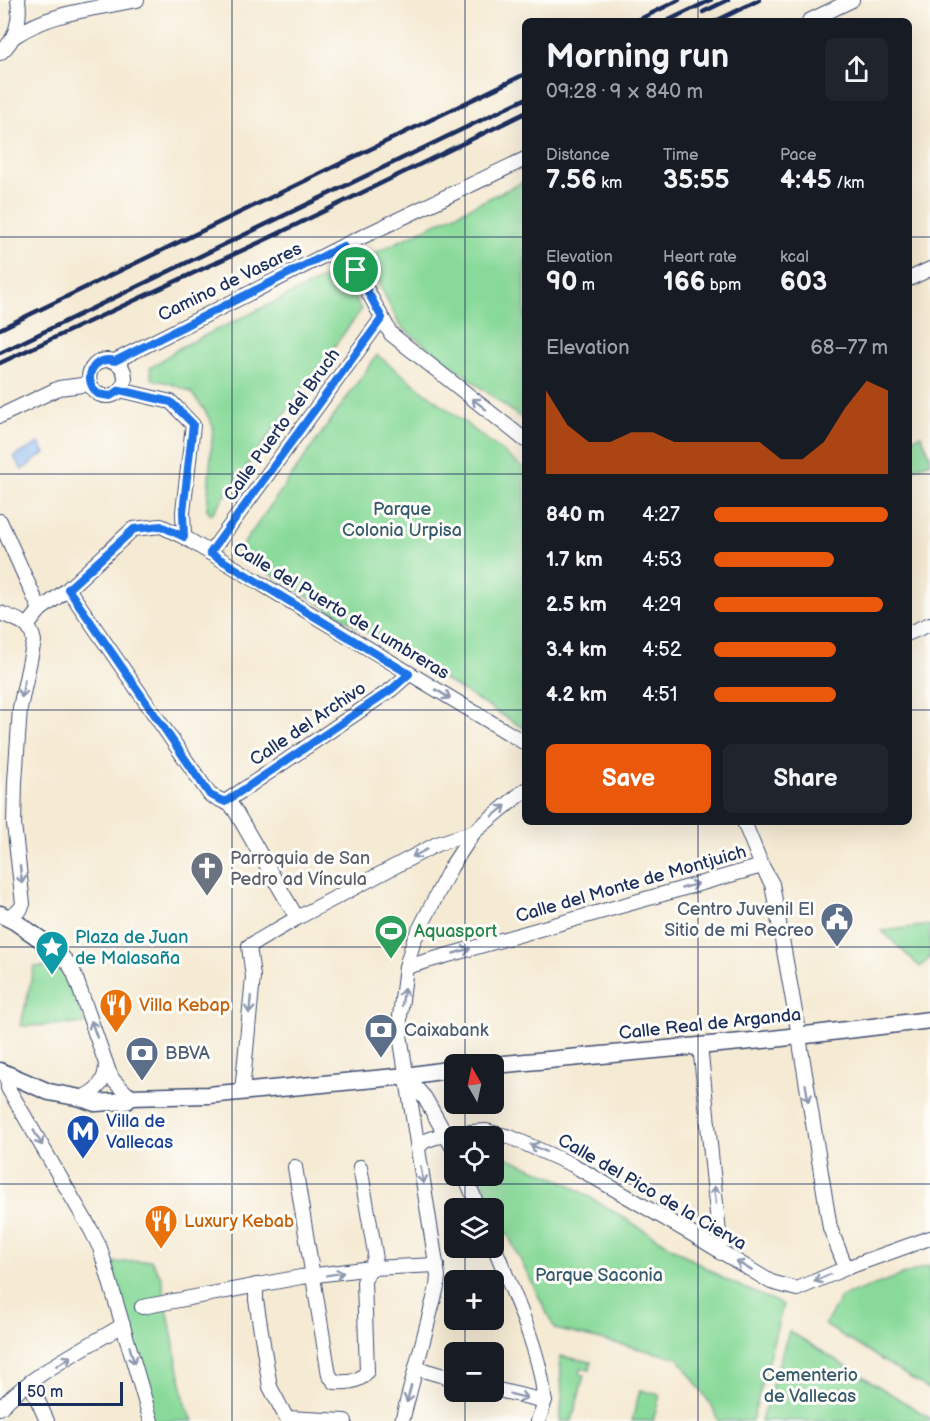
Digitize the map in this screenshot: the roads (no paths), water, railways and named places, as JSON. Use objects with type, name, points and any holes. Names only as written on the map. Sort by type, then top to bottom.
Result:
[{"type":"street","points":[[15,36],[18,0]]},
{"type":"street","points":[[0,53],[15,36],[32,25],[50,18],[137,0]]},
{"type":"street","points":[[815,18],[852,0]]},
{"type":"street","name":"Camino de Vasares","points":[[115,361],[343,246],[522,160]]},
{"type":"street","points":[[343,246],[391,334],[522,438]]},
{"type":"street","points":[[912,278],[930,269]]},
{"type":"street","name":"Calle Puerto del Bruch","points":[[210,553],[382,318]]},
{"type":"street","points":[[103,360],[115,361],[120,364],[125,374],[120,390],[110,396],[98,394],[90,384],[92,367],[103,360]]},
{"type":"street","points":[[0,416],[59,388],[90,384]]},
{"type":"street","points":[[120,390],[171,402],[193,424],[183,512],[184,537]]},
{"type":"street","points":[[0,521],[40,610]]},
{"type":"street","name":"Calle del Puerto de Lumbreras","points":[[30,628],[40,610],[68,589],[134,529],[161,526],[184,537],[522,741]]},
{"type":"street","points":[[68,589],[210,795],[225,802],[236,812],[297,918]]},
{"type":"street","points":[[0,613],[30,628],[34,648],[26,673],[20,708],[15,782],[14,824],[24,898],[20,910],[4,915]]},
{"type":"street","points":[[912,632],[930,624]]},
{"type":"street","name":"Calle del Archivo","points":[[225,802],[392,689],[409,674]]},
{"type":"street","points":[[402,1421],[436,1287],[437,1265],[400,1035],[406,967],[414,940],[451,867],[474,832],[522,792]]},
{"type":"street","points":[[0,820],[14,824]]},
{"type":"street","points":[[745,825],[772,884],[830,1228],[846,1268],[930,1238]]},
{"type":"street","points":[[242,1092],[253,977],[249,946],[437,844],[474,832]]},
{"type":"street","name":"Calle del Monte de Montjuich","points":[[406,967],[762,866]]},
{"type":"street","points":[[4,915],[56,950],[69,964],[113,1080],[130,1097],[172,1097],[242,1092],[444,1070]]},
{"type":"street","name":"Calle Real de Arganda","points":[[504,1064],[930,1020]]},
{"type":"street","points":[[700,1045],[721,1253]]},
{"type":"street","points":[[81,1098],[92,1093],[104,1080],[106,1063]]},
{"type":"street","points":[[406,1076],[425,1098],[444,1130]]},
{"type":"street","points":[[5,1077],[49,1092],[95,1103],[128,1101],[130,1097]]},
{"type":"street","points":[[0,1100],[5,1077]]},
{"type":"street","points":[[5,1077],[91,1230],[103,1257],[151,1421]]},
{"type":"street","name":"Calle del Pico de la Cierva","points":[[418,1147],[425,1141],[444,1136]]},
{"type":"street","name":"Calle del Pico de la Cierva","points":[[504,1136],[573,1165],[771,1282],[797,1289],[846,1268]]},
{"type":"street","points":[[295,1167],[328,1375],[335,1382],[340,1383],[359,1380],[367,1371],[364,1282],[366,1274],[375,1261],[375,1253],[360,1167]]},
{"type":"street","points":[[499,1258],[538,1362],[545,1401],[538,1421]]},
{"type":"street","points":[[142,1307],[312,1276],[371,1269],[437,1265]]},
{"type":"street","points":[[256,1285],[256,1300],[270,1387],[287,1419],[345,1421]]},
{"type":"street","points":[[0,1408],[15,1393],[123,1325]]},
{"type":"street","points":[[416,1368],[444,1376]]},
{"type":"street","points":[[30,1383],[47,1421]]},
{"type":"street","points":[[504,1391],[545,1401]]},
{"type":"water","points":[[39,443],[45,453],[22,470],[14,457]]},
{"type":"railway","points":[[642,18],[679,0]]},
{"type":"railway","points":[[673,18],[711,0]]},
{"type":"railway","points":[[703,12],[728,0]]},
{"type":"railway","points":[[722,18],[759,0]]},
{"type":"railway","points":[[0,329],[522,75]]},
{"type":"railway","points":[[0,353],[522,100]]},
{"type":"railway","points":[[0,363],[271,237],[522,114]]},
{"type":"place","name":"Parroquia de San Pedro ad Víncula","points":[[207,897]]},
{"type":"place","name":"Centro Juvenil El Sitio de mi Recreo","points":[[837,948]]},
{"type":"place","name":"Aquasport","points":[[391,960]]},
{"type":"place","name":"Plaza de Juan de Malasaña","points":[[52,976]]},
{"type":"place","name":"Villa Kebap","points":[[116,1034]]},
{"type":"place","name":"Caixabank","points":[[381,1059]]},
{"type":"place","name":"BBVA","points":[[142,1082]]},
{"type":"place","name":"Villa de Vallecas","points":[[83,1160]]},
{"type":"place","name":"Luxury Kebab","points":[[161,1250]]},
{"type":"park label","name":"Parque Colonia Urpisa","points":[[402,519]]},
{"type":"park label","name":"Parque Saconia","points":[[599,1275]]},
{"type":"park label","name":"Cementerio de Vallecas","points":[[810,1385]]}]
